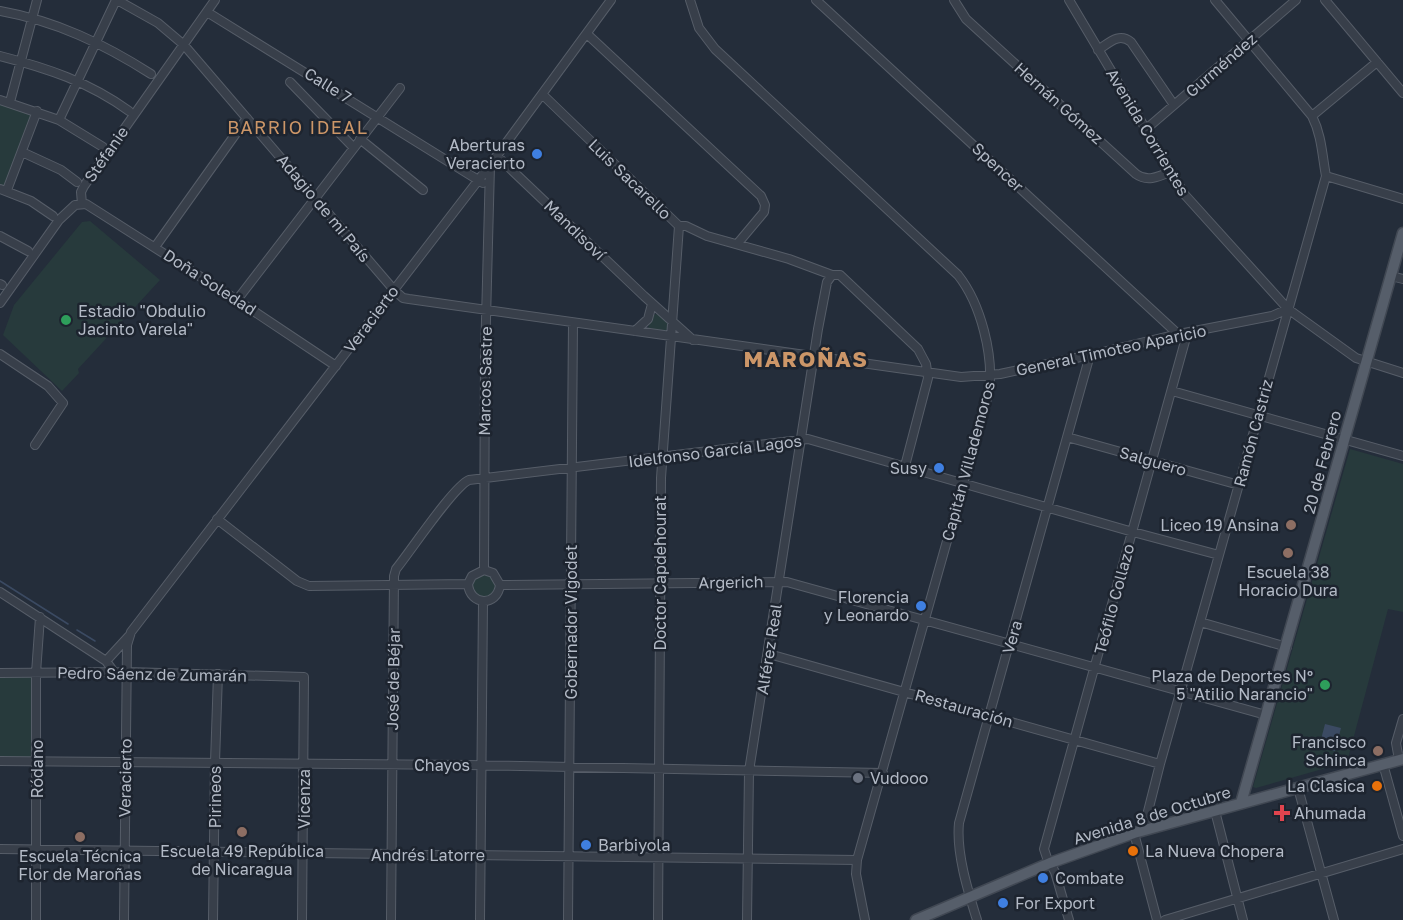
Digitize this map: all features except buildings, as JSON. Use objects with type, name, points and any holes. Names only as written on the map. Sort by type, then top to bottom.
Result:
[{"type":"main road","name":"20 de Febrero","points":[[1242,803],[1403,233]]},
{"type":"main road","name":"Avenida 8 de Octubre","points":[[916,920],[1050,863],[1139,832],[1401,759]]},
{"type":"street","points":[[10,102],[37,0]]},
{"type":"street","points":[[59,120],[116,0]]},
{"type":"street","name":"Adagio de mi País","points":[[116,0],[158,22],[184,45],[394,290]]},
{"type":"street","name":"Stéfanie","points":[[0,303],[59,220],[70,208],[82,204],[81,192],[84,186],[215,0]]},
{"type":"street","name":"Veracierto","points":[[124,920],[127,645],[134,626],[498,156],[611,0]]},
{"type":"street","name":"Capitán Villademoros","points":[[690,0],[699,28],[715,49],[958,275],[976,306],[989,357],[991,375],[989,392],[857,860],[856,874],[865,920]]},
{"type":"street","name":"Spencer","points":[[816,0],[1183,334]]},
{"type":"street","name":"Avenida Corrientes","points":[[1068,0],[1185,195],[1288,309]]},
{"type":"street","points":[[1215,0],[1312,116],[1377,63]]},
{"type":"street","name":"Gurméndez","points":[[1145,130],[1296,0]]},
{"type":"street","points":[[1325,0],[1403,93]]},
{"type":"street","name":"Hernán Gómez","points":[[957,2],[966,19],[1136,174],[1151,178],[1170,172]]},
{"type":"street","points":[[0,10],[65,28],[97,42],[151,74]]},
{"type":"street","name":"Calle 7","points":[[207,12],[479,179]]},
{"type":"street","points":[[587,34],[761,196],[765,205],[764,212],[738,243]]},
{"type":"street","points":[[1098,50],[1116,38],[1127,38],[1174,105]]},
{"type":"street","points":[[0,56],[47,68],[78,80],[129,111]]},
{"type":"street","points":[[290,82],[354,148]]},
{"type":"street","points":[[237,300],[400,88]]},
{"type":"street","name":"Luis Sacarello","points":[[543,95],[678,226],[686,226],[707,236],[738,243],[843,277],[918,349],[925,360],[928,373]]},
{"type":"street","points":[[0,100],[59,120],[103,147]]},
{"type":"street","points":[[37,111],[22,152],[4,190],[31,201],[54,216]]},
{"type":"street","name":"Ramón Castriz","points":[[1139,832],[1326,176],[1321,149],[1322,138],[1312,116]]},
{"type":"street","points":[[155,247],[246,118]]},
{"type":"street","points":[[360,139],[423,190]]},
{"type":"street","points":[[22,152],[61,170],[77,182]]},
{"type":"street","name":"Mandisoví","points":[[498,156],[652,304],[672,320]]},
{"type":"street","name":"Marcos Sastre","points":[[484,570],[486,311],[490,165]]},
{"type":"street","points":[[1326,176],[1403,199]]},
{"type":"street","points":[[479,179],[490,193]]},
{"type":"street","name":"Doña Soledad","points":[[82,204],[91,206],[336,366]]},
{"type":"street","name":"Doctor Capdehourat","points":[[658,920],[662,458],[678,226]]},
{"type":"street","points":[[0,236],[27,251]]},
{"type":"street","name":"Alférez Real","points":[[747,920],[749,771],[814,356],[827,282],[832,275]]},
{"type":"street","points":[[1391,276],[1403,279]]},
{"type":"street","name":"General Timoteo Aparicio","points":[[394,290],[403,298],[486,311],[961,377],[991,375],[1090,355],[1272,316],[1288,309]]},
{"type":"street","points":[[635,331],[648,319],[652,304]]},
{"type":"street","points":[[1288,309],[1356,358],[1403,373]]},
{"type":"street","points":[[672,320],[693,339]]},
{"type":"street","name":"Gobernador Vigodet","points":[[568,920],[573,323]]},
{"type":"street","name":"Teófilo Collazo","points":[[1069,920],[1055,872],[1044,849],[1172,391],[1183,334]]},
{"type":"street","points":[[0,354],[48,386],[63,403],[35,445]]},
{"type":"street","name":"Vera","points":[[977,920],[970,898],[959,840],[959,823],[1090,355]]},
{"type":"street","points":[[905,466],[928,373]]},
{"type":"street","points":[[1172,391],[1403,456]]},
{"type":"street","name":"Salguero","points":[[1067,437],[1239,485]]},
{"type":"street","name":"Idelfonso García Lagos","points":[[484,479],[808,439],[1219,555]]},
{"type":"street","name":"José de Béjar","points":[[392,920],[391,765],[396,569],[447,502],[465,483],[484,479]]},
{"type":"street","points":[[217,519],[301,583],[314,586],[468,585]]},
{"type":"street","points":[[484,570],[493,573],[500,585],[493,599],[483,602],[471,594],[468,585],[475,573],[484,570]]},
{"type":"street","name":"Argerich","points":[[500,585],[779,581],[1266,715]]},
{"type":"street","points":[[0,592],[106,662],[114,672]]},
{"type":"street","points":[[480,920],[483,602]]},
{"type":"street","name":"Ródano","points":[[36,920],[36,673],[40,618]]},
{"type":"street","points":[[1200,622],[1287,646]]},
{"type":"street","name":"Veracierto","points":[[106,662],[129,636]]},
{"type":"street","name":"Restauración","points":[[769,654],[1160,764]]},
{"type":"street","name":"Pedro Sáenz de Zumarán","points":[[0,672],[128,672],[304,677]]},
{"type":"street","name":"Pirineos","points":[[213,920],[218,674]]},
{"type":"street","name":"Vicenza","points":[[302,920],[304,677]]},
{"type":"street","points":[[1401,759],[1396,743],[1403,719]]},
{"type":"street","name":"Chayos","points":[[0,761],[570,767],[883,774]]},
{"type":"street","points":[[1383,764],[1403,836]]},
{"type":"street","points":[[1298,788],[1334,920]]},
{"type":"street","points":[[1215,811],[1243,920]]},
{"type":"street","points":[[1139,832],[1157,920]]},
{"type":"street","name":"Andrés Latorre","points":[[0,849],[857,860]]},
{"type":"street","points":[[1165,920],[1403,849]]},
{"type":"shaded area","points":[[0,103],[32,114],[7,184],[3,187],[0,187]]},
{"type":"shaded area","name":"Estadio \"Obdulio Jacinto Varela\"","points":[[90,221],[160,280],[78,369],[79,373],[62,391],[3,335],[14,305],[82,222]]},
{"type":"shaded area","points":[[657,314],[667,322],[666,331],[648,328],[653,315]]},
{"type":"shaded area","points":[[1350,449],[1403,464],[1403,612],[1388,609],[1347,762],[1256,788],[1253,787]]},
{"type":"shaded area","points":[[480,574],[491,577],[497,586],[489,597],[480,599],[470,586]]},
{"type":"shaded area","points":[[0,675],[33,678],[34,754],[30,758],[0,758]]},
{"type":"water","points":[[1325,724],[1341,728],[1335,751],[1319,747]]},
{"type":"waterway","points":[[0,581],[68,624]]},
{"type":"waterway","points":[[77,630],[95,641]]},
{"type":"place","name":"Aberturas Veracierto","points":[[537,154]]},
{"type":"place","name":"Estadio \"Obdulio Jacinto Varela\"","points":[[66,320]]},
{"type":"place","name":"Susy","points":[[939,468]]},
{"type":"place","name":"Liceo 19 Ansina","points":[[1291,525]]},
{"type":"place","name":"Escuela 38 Horacio Dura","points":[[1288,553]]},
{"type":"place","name":"Florencia y Leonardo","points":[[921,606]]},
{"type":"place","name":"Plaza de Deportes Nº 5 \"Atilio Narancio\"","points":[[1325,685]]},
{"type":"place","name":"Francisco Schinca","points":[[1378,751]]},
{"type":"place","name":"Vudooo","points":[[858,778]]},
{"type":"place","name":"La Clasica","points":[[1377,786]]},
{"type":"place","name":"Ahumada","points":[[1282,813]]},
{"type":"place","name":"Escuela 49 República de Nicaragua","points":[[242,832]]},
{"type":"place","name":"Escuela Técnica Flor de Maroñas","points":[[80,837]]},
{"type":"place","name":"Barbiyola","points":[[586,845]]},
{"type":"place","name":"La Nueva Chopera","points":[[1133,851]]},
{"type":"place","name":"Combate","points":[[1043,878]]},
{"type":"place","name":"For Export","points":[[1003,903]]},
{"type":"district","name":"BARRIO IDEAL","points":[[298,128]]},
{"type":"district","name":"MAROÑAS","points":[[806,359]]}]
